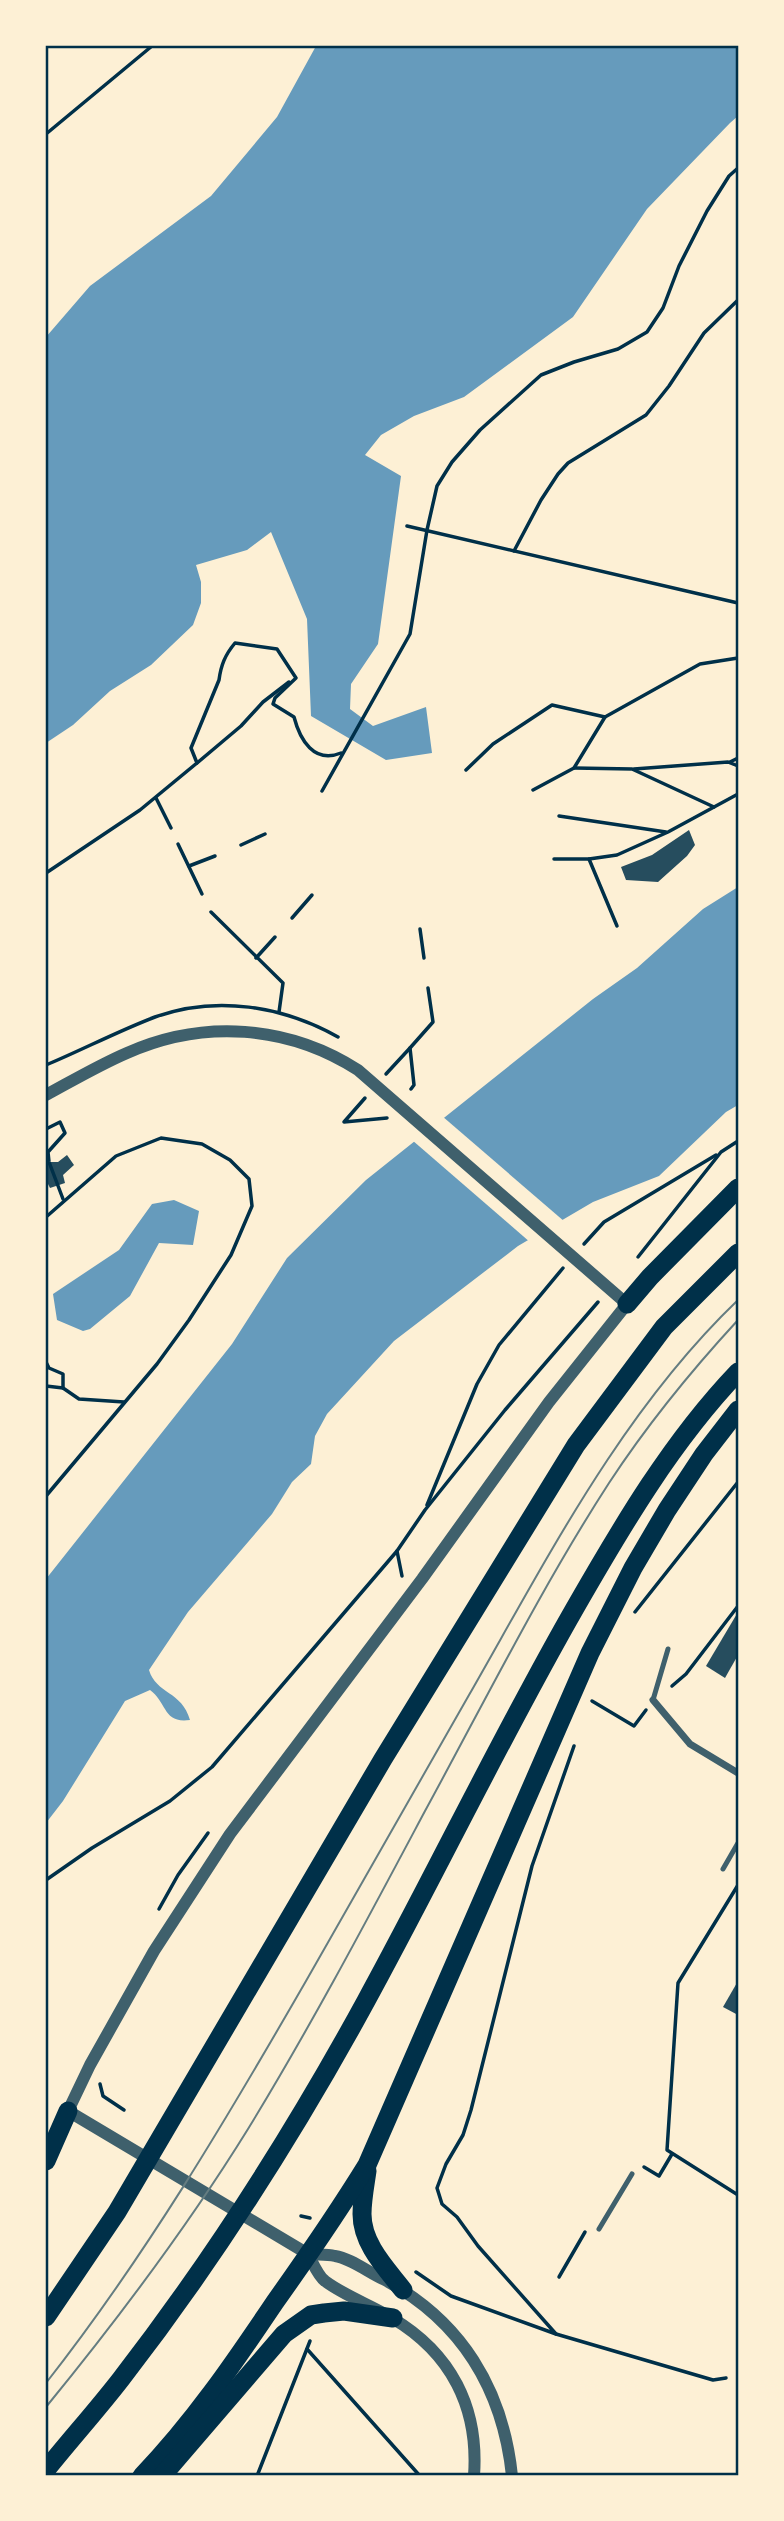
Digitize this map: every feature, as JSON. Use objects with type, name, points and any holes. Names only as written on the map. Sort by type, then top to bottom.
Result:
[{"type":"highway","points":[[626,1304],[738,1188]]},
{"type":"highway","points":[[46,2317],[117,2212],[383,1759],[576,1445],[664,1327],[738,1252]]},
{"type":"highway","points":[[46,2470],[120,2380],[220,2243],[269,2167],[366,2001],[546,1658],[608,1549],[671,1455],[738,1373]]},
{"type":"highway","points":[[142,2476],[221,2382],[330,2224],[367,2165],[590,1653],[633,1568],[667,1510],[704,1454],[738,1410]]},
{"type":"highway","points":[[46,2161],[68,2111]]},
{"type":"highway","points":[[367,2165],[362,2214],[364,2232],[377,2257],[403,2290]]},
{"type":"highway","points":[[162,2476],[284,2334],[312,2315],[324,2313],[345,2311],[393,2318]]},
{"type":"street","points":[[46,1095],[127,1053],[160,1040],[235,1031],[288,1038],[317,1046],[358,1070],[626,1304],[549,1402],[422,1580],[230,1834],[154,1951],[90,2065],[68,2111],[308,2255],[323,2280],[393,2318],[419,2336],[437,2354],[457,2381],[475,2438],[474,2476]]},
{"type":"street","points":[[653,1700],[690,1744],[738,1773]]},
{"type":"street","points":[[308,2255],[337,2256],[403,2290],[426,2305],[453,2332],[476,2364],[499,2413],[508,2443],[512,2476]]},
{"type":"lane","points":[[653,1700],[668,1649]]},
{"type":"lane","points":[[723,1869],[738,1843]]},
{"type":"lane","points":[[599,2229],[632,2174]]},
{"type":"path","points":[[46,134],[152,46]]},
{"type":"path","points":[[321,791],[410,634],[437,486],[452,462],[480,430],[541,375],[618,349],[647,332],[663,308],[679,266],[706,211],[738,167]]},
{"type":"path","points":[[514,551],[558,474],[568,463],[646,415],[704,333],[738,300]]},
{"type":"path","points":[[407,526],[738,603]]},
{"type":"path","points":[[197,763],[191,748],[219,680],[223,661],[234,643],[277,649],[296,678],[275,698],[273,704],[294,717],[298,733],[312,750],[321,756],[330,757],[343,751]]},
{"type":"path","points":[[574,768],[605,717],[700,664],[738,657]]},
{"type":"path","points":[[46,873],[156,798],[289,682]]},
{"type":"path","points":[[466,770],[493,744],[552,705],[605,717]]},
{"type":"path","points":[[533,790],[574,768],[632,769],[728,762],[738,758]]},
{"type":"path","points":[[728,762],[738,765]]},
{"type":"path","points":[[632,769],[714,807]]},
{"type":"path","points":[[554,859],[589,859],[617,855],[668,832],[738,794]]},
{"type":"path","points":[[156,798],[171,828]]},
{"type":"path","points":[[559,816],[668,832]]},
{"type":"path","points":[[241,845],[265,834]]},
{"type":"path","points":[[178,844],[202,894]]},
{"type":"path","points":[[189,866],[215,856]]},
{"type":"path","points":[[589,859],[617,926]]},
{"type":"path","points":[[292,918],[312,895]]},
{"type":"path","points":[[211,912],[283,983],[279,1013]]},
{"type":"path","points":[[420,929],[424,958]]},
{"type":"path","points":[[257,958],[275,937]]},
{"type":"path","points":[[386,1073],[433,1021],[428,988]]},
{"type":"path","points":[[410,1048],[414,1085],[411,1089]]},
{"type":"path","points":[[366,1097],[344,1122],[385,1119]]},
{"type":"path","points":[[46,1129],[60,1122],[65,1133],[48,1152],[63,1200]]},
{"type":"path","points":[[46,1217],[116,1156],[162,1138],[202,1144],[230,1160],[249,1179],[252,1206],[231,1255],[157,1364],[46,1496]]},
{"type":"path","points":[[579,1250],[604,1222],[738,1141]]},
{"type":"path","points":[[637,1258],[721,1152]]},
{"type":"path","points":[[425,1510],[477,1384],[499,1345],[570,1260]]},
{"type":"path","points":[[46,1880],[103,1841],[170,1801],[212,1767],[397,1551],[425,1510],[598,1301]]},
{"type":"path","points":[[46,1362],[49,1368],[62,1374],[63,1388]]},
{"type":"path","points":[[46,1386],[63,1388],[79,1399],[124,1402]]},
{"type":"path","points":[[634,1615],[738,1482]]},
{"type":"path","points":[[590,1700],[634,1726],[653,1700],[686,1674],[738,1606]]},
{"type":"path","points":[[556,2334],[478,2246],[457,2217],[442,2204],[437,2188],[446,2164],[463,2135],[471,2110],[532,1866],[577,1737]]},
{"type":"path","points":[[738,1885],[678,1983],[667,2150],[738,2195]]},
{"type":"path","points":[[98,2081],[103,2095],[124,2110]]},
{"type":"path","points":[[415,2271],[451,2296],[556,2334],[713,2380],[726,2378]]},
{"type":"path","points":[[257,2476],[314,2332]]},
{"type":"path","points":[[307,2349],[419,2476]]},
{"type":"water","points":[[316,46],[738,46],[738,116],[647,209],[573,317],[464,397],[414,416],[381,435],[365,455],[401,476],[378,644],[351,684],[350,709],[373,726],[426,707],[432,753],[386,760],[311,716],[307,619],[271,532],[247,550],[196,565],[201,582],[201,603],[193,625],[151,665],[110,691],[73,725],[46,743],[46,337],[90,286],[211,196],[277,117]]},
{"type":"water","points":[[738,887],[738,1105],[726,1112],[659,1176],[593,1202],[518,1246],[394,1341],[327,1414],[315,1436],[311,1464],[292,1482],[272,1514],[188,1612],[149,1670],[157,1684],[181,1703],[190,1720],[175,1719],[150,1690],[125,1701],[63,1801],[46,1823],[46,1579],[232,1344],[287,1258],[366,1180],[593,999],[637,968],[703,909]]},
{"type":"water","points":[[174,1200],[199,1211],[193,1245],[159,1243],[130,1296],[90,1329],[83,1331],[57,1320],[53,1294],[119,1250],[152,1204]]},
{"type":"pier","points":[[442,1116],[565,1222],[531,1243],[412,1140]]},
{"type":"building","points":[[689,830],[695,845],[687,856],[658,882],[626,880],[621,867],[652,855]]},
{"type":"building","points":[[67,1155],[74,1165],[63,1175],[65,1183],[50,1188],[46,1180],[46,1166],[49,1162],[58,1162]]},
{"type":"building","points":[[738,1612],[738,1655],[725,1678],[706,1666]]},
{"type":"building","points":[[738,1981],[738,2015],[723,2007]]},
{"type":"tram line","points":[[46,2383],[151,2237],[246,2085],[590,1487],[658,1389],[696,1343],[738,1300]]},
{"type":"tram line","points":[[46,2407],[152,2271],[248,2129],[339,1972],[537,1604],[609,1483],[670,1399],[738,1320]]}]
